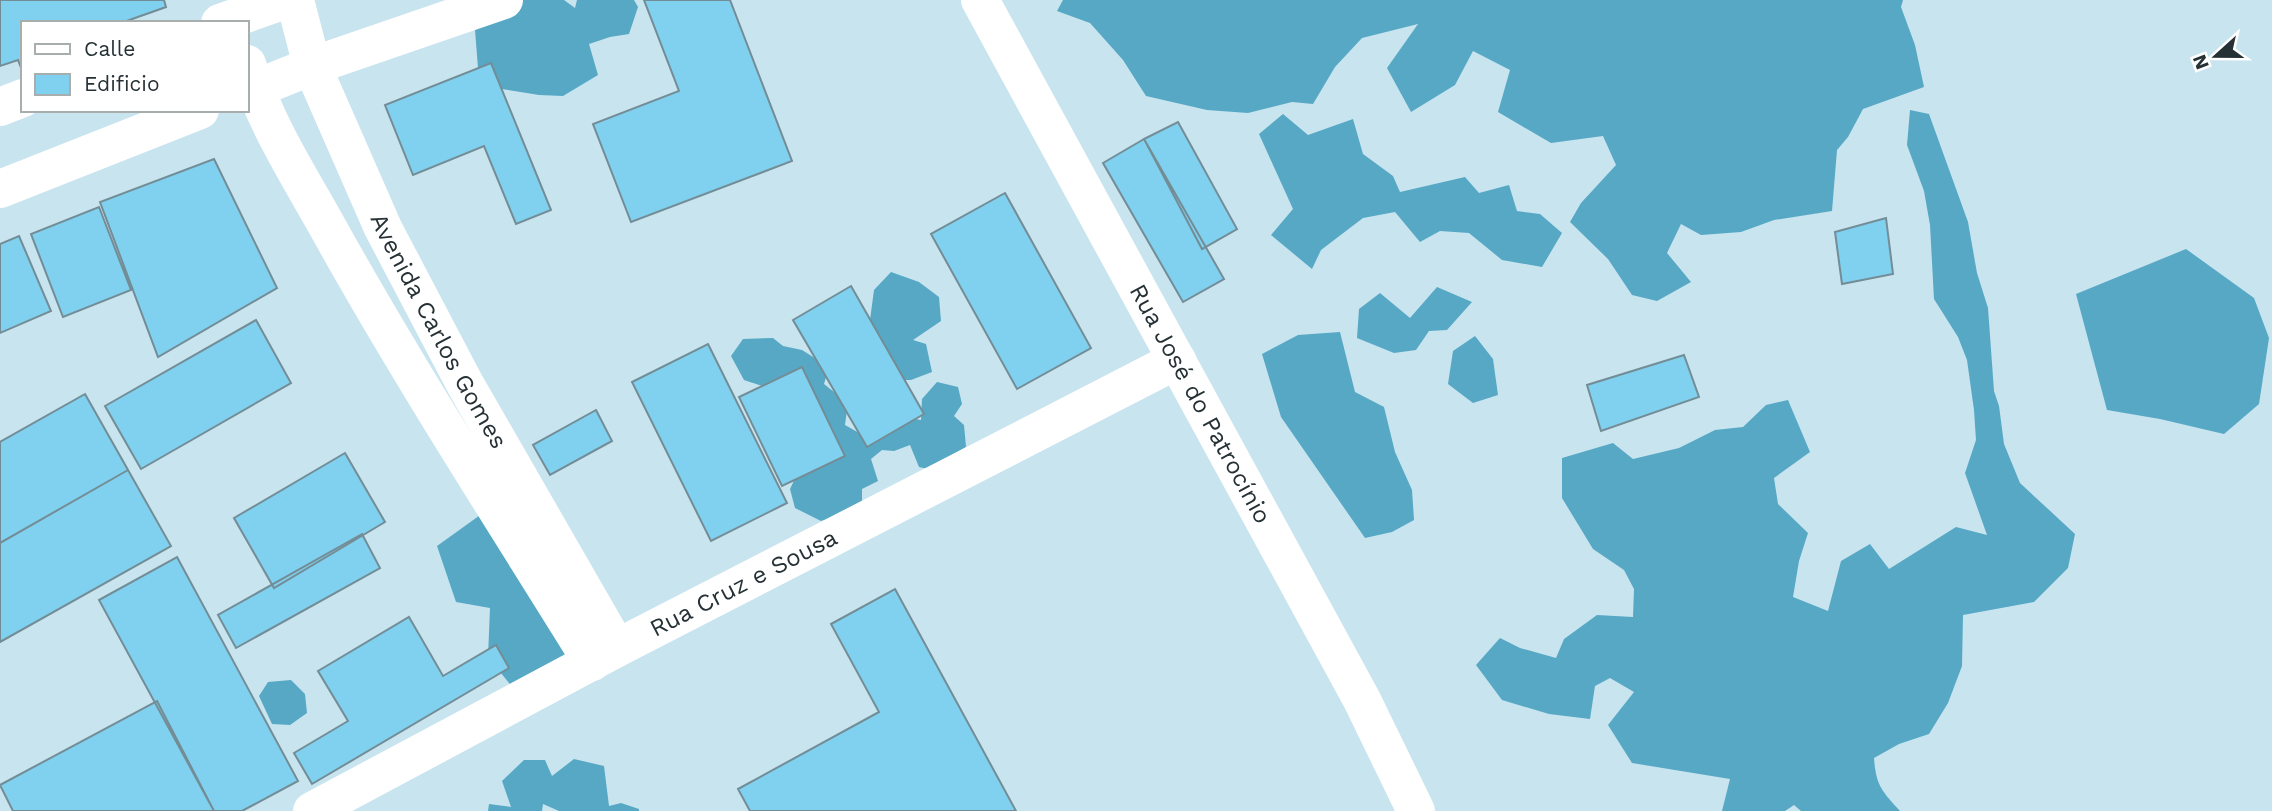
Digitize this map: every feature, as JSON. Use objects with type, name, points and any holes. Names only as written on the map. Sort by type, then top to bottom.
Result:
[{"type":"street","points":[[229,16],[285,0]]},
{"type":"street","name":"Avenida Carlos Gomes","points":[[295,0],[312,66],[383,228],[604,655]]},
{"type":"street","points":[[249,82],[312,66],[504,0]]},
{"type":"street","name":"Rua José do Patrocínio","points":[[980,0],[1362,699],[1416,811]]},
{"type":"street","name":"Avenida Carlos Gomes","points":[[249,82],[366,296],[604,655]]},
{"type":"street","points":[[0,107],[21,99]]},
{"type":"street","points":[[0,188],[195,112]]},
{"type":"street","name":"Rua Cruz e Sousa","points":[[312,811],[604,655],[1177,360]]},
{"type":"shaded area","points":[[522,0],[564,0],[575,8],[577,0],[634,0],[638,7],[629,34],[589,44],[598,75],[563,96],[539,95],[502,89],[478,68],[475,30],[506,5]]},
{"type":"shaded area","points":[[1063,0],[1903,0],[1901,7],[1915,45],[1924,87],[1863,109],[1848,137],[1837,150],[1832,211],[1774,220],[1741,232],[1701,235],[1681,224],[1667,253],[1691,282],[1657,301],[1632,295],[1608,259],[1570,222],[1581,203],[1616,165],[1603,136],[1551,143],[1498,112],[1510,70],[1473,51],[1455,85],[1411,112],[1387,68],[1418,24],[1362,38],[1335,67],[1313,104],[1292,102],[1248,113],[1207,110],[1146,96],[1123,60],[1090,23],[1057,11]]},
{"type":"shaded area","points":[[1910,110],[1929,114],[1968,222],[1977,273],[1988,308],[1994,391],[1999,406],[2004,444],[2020,483],[2075,534],[2068,568],[2034,602],[1963,615],[1962,666],[1948,703],[1929,734],[1899,744],[1874,758],[1881,788],[1900,811],[1801,811],[1794,805],[1785,811],[1722,811],[1730,779],[1632,763],[1608,725],[1634,692],[1610,678],[1595,686],[1590,719],[1549,714],[1502,700],[1476,665],[1500,638],[1520,648],[1556,658],[1564,639],[1597,615],[1633,617],[1634,589],[1624,570],[1593,549],[1562,498],[1562,458],[1613,443],[1633,459],[1679,448],[1715,430],[1743,427],[1766,405],[1788,400],[1810,452],[1774,478],[1778,504],[1808,533],[1799,561],[1793,597],[1828,611],[1841,561],[1870,544],[1889,569],[1956,527],[1987,535],[1965,473],[1976,440],[1967,360],[1958,337],[1934,299],[1930,225],[1924,191],[1907,145]]},
{"type":"shaded area","points":[[1283,114],[1308,135],[1353,119],[1363,154],[1393,176],[1400,192],[1465,177],[1479,193],[1509,185],[1517,211],[1540,214],[1562,233],[1542,267],[1502,260],[1469,233],[1440,231],[1420,242],[1395,212],[1363,218],[1321,250],[1312,269],[1271,235],[1293,209],[1259,134]]},
{"type":"shaded area","points":[[2186,249],[2254,298],[2269,338],[2259,404],[2224,434],[2107,410],[2076,294]]},
{"type":"shaded area","points":[[891,272],[919,282],[939,297],[941,321],[913,340],[926,344],[932,372],[911,380],[891,380],[870,320],[874,290]]},
{"type":"shaded area","points":[[1437,287],[1472,302],[1447,330],[1429,331],[1416,350],[1394,353],[1357,338],[1359,309],[1380,293],[1410,318]]},
{"type":"shaded area","points":[[1340,332],[1355,392],[1384,407],[1395,452],[1412,490],[1414,520],[1392,532],[1365,538],[1281,417],[1262,354],[1298,335]]},
{"type":"shaded area","points":[[1475,336],[1493,359],[1498,395],[1473,403],[1448,384],[1453,351]]},
{"type":"shaded area","points":[[773,338],[783,346],[802,350],[829,367],[824,384],[848,403],[845,425],[875,442],[904,417],[921,420],[922,399],[937,382],[958,387],[962,404],[954,416],[964,425],[966,447],[928,469],[919,467],[910,445],[894,451],[882,450],[871,459],[878,481],[862,489],[862,508],[821,521],[795,508],[790,489],[800,468],[845,456],[828,421],[821,414],[789,396],[744,380],[731,356],[743,339]]},
{"type":"shaded area","points":[[483,513],[572,652],[513,688],[488,657],[490,608],[456,602],[437,546]]},
{"type":"shaded area","points":[[291,680],[305,694],[307,713],[290,725],[272,724],[259,696],[268,682]]},
{"type":"shaded area","points":[[574,759],[604,766],[609,806],[621,803],[639,811],[559,811],[543,804],[542,811],[488,811],[489,804],[511,807],[502,781],[524,760],[545,760],[552,776]]},
{"type":"building","points":[[0,0],[164,0],[166,7],[127,21],[21,21],[21,68],[18,60],[0,66]]},
{"type":"building","points":[[644,0],[730,0],[792,161],[631,222],[593,124],[679,91]]},
{"type":"building","points":[[491,63],[551,210],[516,224],[484,146],[413,175],[385,105]]},
{"type":"building","points":[[1178,122],[1237,229],[1202,249],[1144,139]]},
{"type":"building","points":[[1144,139],[1224,279],[1183,302],[1103,163]]},
{"type":"building","points":[[214,159],[277,288],[158,357],[100,202]]},
{"type":"building","points":[[1005,193],[1091,348],[1017,389],[931,234]]},
{"type":"building","points":[[99,207],[131,290],[63,317],[31,234]]},
{"type":"building","points":[[1886,218],[1893,274],[1842,284],[1835,232]]},
{"type":"building","points":[[19,236],[51,311],[0,333],[0,244]]},
{"type":"building","points":[[851,286],[924,414],[867,447],[793,320]]},
{"type":"building","points":[[256,320],[291,383],[141,469],[105,406]]},
{"type":"building","points":[[708,344],[787,503],[711,541],[632,382]]},
{"type":"building","points":[[1684,355],[1699,397],[1601,431],[1587,385]]},
{"type":"building","points":[[802,367],[845,456],[782,486],[739,397]]},
{"type":"building","points":[[85,394],[128,470],[0,543],[0,442]]},
{"type":"building","points":[[596,410],[612,441],[550,475],[533,445]]},
{"type":"building","points":[[345,453],[385,522],[274,588],[234,518]]},
{"type":"building","points":[[128,470],[171,546],[0,642],[0,543]]},
{"type":"building","points":[[362,534],[380,568],[236,648],[218,615]]},
{"type":"building","points":[[177,557],[298,781],[242,811],[214,811],[99,600]]},
{"type":"building","points":[[895,589],[1016,811],[750,811],[738,789],[879,712],[831,624]]},
{"type":"building","points":[[409,617],[443,676],[496,645],[509,668],[312,784],[294,753],[348,721],[318,671]]},
{"type":"building","points":[[157,701],[214,811],[13,811],[0,785]]}]
